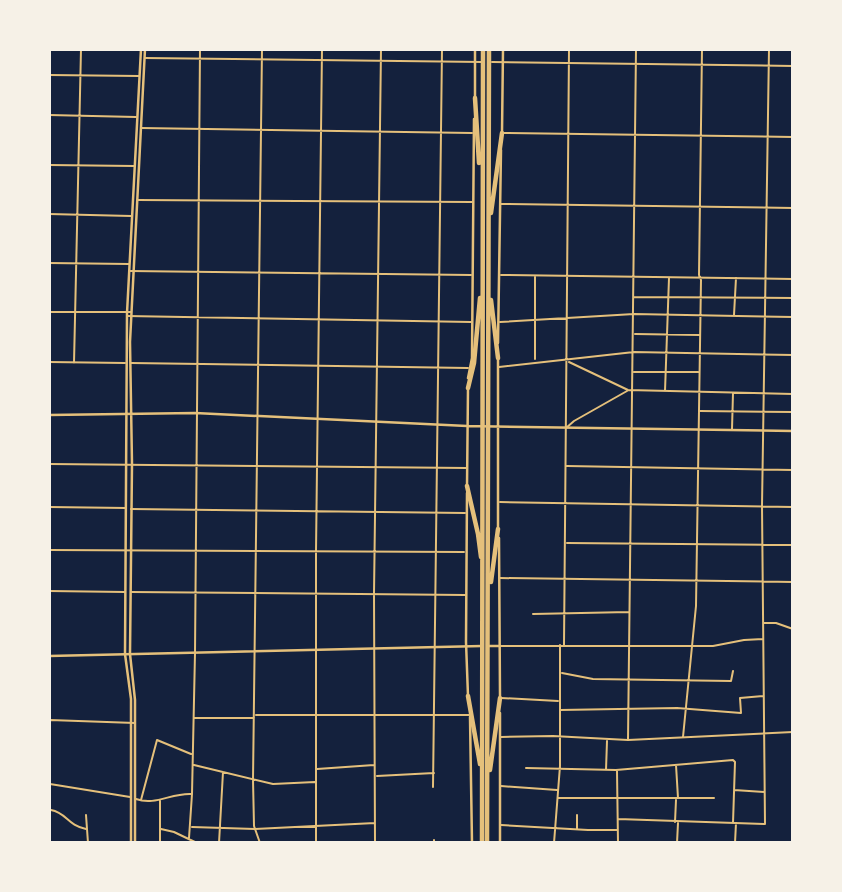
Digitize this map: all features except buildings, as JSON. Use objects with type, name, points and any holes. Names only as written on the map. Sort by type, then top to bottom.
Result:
[{"type":"highway","points":[[483,585],[489,280],[486,52]]},
{"type":"highway","points":[[486,70],[482,280],[487,419]]},
{"type":"highway","points":[[475,98],[482,200]]},
{"type":"highway","points":[[488,227],[502,133]]},
{"type":"highway","points":[[468,388],[474,363],[482,280]]},
{"type":"highway","points":[[489,280],[498,358]]},
{"type":"highway","points":[[482,792],[486,438]]},
{"type":"highway","points":[[467,486],[478,534],[486,611]]},
{"type":"highway","points":[[486,611],[498,529]]},
{"type":"highway","points":[[485,683],[486,843]]},
{"type":"highway","points":[[468,696],[477,746],[486,843]]},
{"type":"highway","points":[[487,806],[500,698]]},
{"type":"street","points":[[74,363],[81,49]]},
{"type":"street","points":[[133,843],[133,722],[128,654],[129,314],[143,49]]},
{"type":"street","points":[[189,838],[195,653],[200,49]]},
{"type":"street","points":[[260,843],[255,829],[253,780],[262,49]]},
{"type":"street","points":[[316,843],[316,551],[322,49]]},
{"type":"street","points":[[375,843],[374,594],[381,49]]},
{"type":"street","points":[[433,787],[442,49]]},
{"type":"street","points":[[472,843],[466,646],[466,513],[472,322],[475,49]]},
{"type":"street","points":[[500,843],[498,322],[503,49]]},
{"type":"street","points":[[554,843],[560,769],[564,613],[569,49]]},
{"type":"street","points":[[628,740],[636,49]]},
{"type":"street","points":[[683,737],[696,581],[702,49]]},
{"type":"street","points":[[618,819],[765,824],[762,506],[769,49]]},
{"type":"street","points":[[142,58],[793,66]]},
{"type":"street","points":[[49,75],[141,76]]},
{"type":"street","points":[[49,116],[139,118]]},
{"type":"street","points":[[139,128],[474,133]]},
{"type":"street","points":[[502,133],[793,137]]},
{"type":"street","points":[[49,165],[136,166]]},
{"type":"street","points":[[134,200],[473,202]]},
{"type":"street","points":[[501,204],[793,208]]},
{"type":"street","points":[[49,214],[133,216]]},
{"type":"street","points":[[49,263],[131,265]]},
{"type":"street","points":[[131,271],[472,275]]},
{"type":"street","points":[[500,275],[793,279]]},
{"type":"street","points":[[535,276],[535,359]]},
{"type":"street","points":[[665,391],[669,277]]},
{"type":"street","points":[[734,316],[736,278]]},
{"type":"street","points":[[634,297],[793,298]]},
{"type":"street","points":[[49,312],[472,322]]},
{"type":"street","points":[[498,322],[634,314],[793,317]]},
{"type":"street","points":[[634,334],[700,335]]},
{"type":"street","points":[[498,367],[634,352],[793,355]]},
{"type":"street","points":[[567,361],[628,390],[793,394]]},
{"type":"street","points":[[49,362],[470,368]]},
{"type":"street","points":[[49,369],[49,435]]},
{"type":"street","points":[[633,372],[699,373]]},
{"type":"street","points":[[566,428],[628,390]]},
{"type":"street","points":[[732,430],[733,393]]},
{"type":"street","points":[[699,411],[793,412]]},
{"type":"street","points":[[49,415],[195,413],[467,426],[793,431]]},
{"type":"street","points":[[49,464],[467,468]]},
{"type":"street","points":[[566,466],[793,470]]},
{"type":"street","points":[[498,501],[793,507]]},
{"type":"street","points":[[49,508],[466,513]]},
{"type":"street","points":[[564,542],[793,545]]},
{"type":"street","points":[[49,550],[466,552]]},
{"type":"street","points":[[499,578],[793,582]]},
{"type":"street","points":[[49,591],[466,595]]},
{"type":"street","points":[[533,614],[630,612]]},
{"type":"street","points":[[764,622],[793,629]]},
{"type":"street","points":[[49,817],[49,657],[466,646],[718,646],[763,639]]},
{"type":"street","points":[[561,673],[579,674],[593,679],[731,681],[733,671]]},
{"type":"street","points":[[560,710],[628,708],[741,713],[740,698],[765,696]]},
{"type":"street","points":[[500,698],[560,701]]},
{"type":"street","points":[[194,718],[470,715]]},
{"type":"street","points":[[49,720],[133,722]]},
{"type":"street","points":[[500,737],[628,740],[793,732]]},
{"type":"street","points":[[141,801],[157,740],[193,755]]},
{"type":"street","points":[[606,770],[607,740]]},
{"type":"street","points":[[526,768],[617,770],[733,760],[736,843]]},
{"type":"street","points":[[193,764],[276,785],[316,782]]},
{"type":"street","points":[[317,769],[375,765]]},
{"type":"street","points":[[676,765],[677,843]]},
{"type":"street","points":[[617,770],[618,843]]},
{"type":"street","points":[[219,843],[223,772]]},
{"type":"street","points":[[375,776],[435,773]]},
{"type":"street","points":[[49,784],[150,803],[181,794],[192,794]]},
{"type":"street","points":[[500,786],[558,790]]},
{"type":"street","points":[[733,790],[765,792]]},
{"type":"street","points":[[557,798],[714,798]]},
{"type":"street","points":[[160,800],[160,843]]},
{"type":"street","points":[[50,810],[60,812],[75,827],[86,829]]},
{"type":"street","points":[[86,815],[88,843]]},
{"type":"street","points":[[577,816],[577,829]]},
{"type":"street","points":[[191,826],[255,829],[375,823]]},
{"type":"street","points":[[500,824],[617,830]]},
{"type":"street","points":[[160,829],[197,843]]}]
